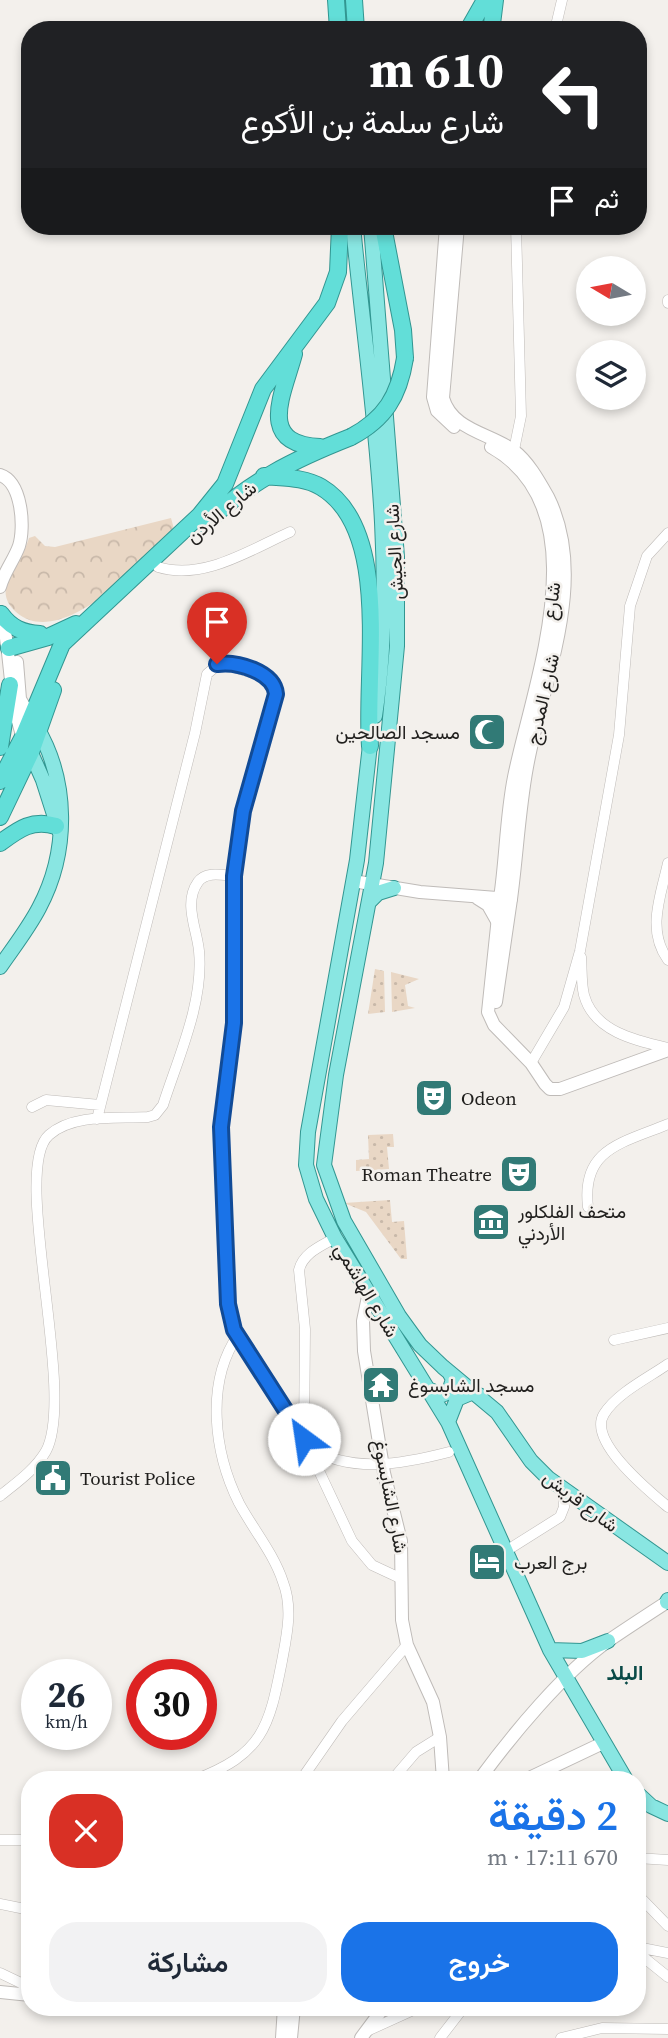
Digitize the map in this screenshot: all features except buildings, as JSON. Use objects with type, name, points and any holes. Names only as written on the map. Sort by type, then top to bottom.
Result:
[{"type":"highway","points":[[335,0],[338,21]]},
{"type":"highway","points":[[354,0],[355,21]]},
{"type":"highway","points":[[473,21],[485,0]]},
{"type":"highway","points":[[493,21],[497,0]]},
{"type":"highway","name":"شارع الأردن","points":[[35,725],[60,648],[85,620],[213,501],[232,471],[263,389],[317,320],[334,287],[339,235]]},
{"type":"highway","name":"شارع الأردن","points":[[0,817],[27,744],[71,646],[235,495],[264,476],[351,437],[378,420],[390,407],[398,391],[405,358],[403,330],[385,235]]},
{"type":"highway","points":[[296,348],[280,403],[282,429],[286,438],[298,446],[324,448]]},
{"type":"highway","points":[[264,476],[290,478],[320,487],[345,510],[363,542],[369,581],[367,706],[370,746]]},
{"type":"highway","points":[[2,617],[21,631],[57,632]]},
{"type":"highway","points":[[13,646],[85,620]]},
{"type":"highway","points":[[0,747],[10,685]]},
{"type":"highway","name":"شارع الأردن","points":[[0,780],[27,744]]},
{"type":"highway","points":[[0,843],[28,825],[36,823],[58,830]]},
{"type":"main road","name":"شارع الجيش","points":[[354,235],[383,567],[382,667],[354,876]]},
{"type":"main road","name":"شارع الجيش","points":[[372,880],[392,714],[397,621],[395,523],[373,235]]},
{"type":"main road","points":[[445,235],[433,387],[434,404],[445,414]]},
{"type":"main road","points":[[445,414],[443,385],[457,235]]},
{"type":"main road","name":"شارع المدرج","points":[[445,414],[458,425],[528,466],[548,497],[560,551],[557,605],[526,769],[506,895],[495,1008],[490,1018]]},
{"type":"main road","points":[[0,475],[15,489],[20,535],[0,587]]},
{"type":"main road","points":[[0,967],[39,908],[51,879],[62,818],[58,783],[35,725],[20,699],[13,646],[2,617]]},
{"type":"main road","points":[[13,646],[10,685],[14,715],[43,780],[58,830]]},
{"type":"main road","points":[[354,876],[506,895]]},
{"type":"main road","name":"شارع الهاشمي","points":[[354,876],[306,1153],[312,1188],[335,1238],[448,1422],[550,1650],[620,1771]]},
{"type":"main road","points":[[372,880],[394,888],[473,896],[506,895]]},
{"type":"main road","name":"شارع الهاشمي","points":[[372,880],[336,1075],[324,1165],[344,1221],[399,1316],[420,1345],[449,1372],[480,1395]]},
{"type":"main road","points":[[369,902],[378,893],[394,888]]},
{"type":"main road","name":"شارع المدرج","points":[[490,1018],[487,1007],[497,921],[506,895]]},
{"type":"main road","points":[[473,896],[488,905],[497,921]]},
{"type":"main road","points":[[490,1018],[531,1063],[545,1084],[554,1090],[668,1049]]},
{"type":"main road","name":"شارع الشابسوغ","points":[[369,1292],[363,1321],[364,1351],[383,1464],[401,1541],[402,1620],[407,1645],[433,1702],[440,1737],[442,1771]]},
{"type":"main road","points":[[428,1389],[442,1395],[449,1392],[453,1379],[449,1372]]},
{"type":"main road","points":[[448,1422],[457,1398],[471,1393],[480,1395]]},
{"type":"main road","name":"شارع قريش","points":[[480,1395],[498,1412],[531,1461],[563,1489],[668,1563]]},
{"type":"main road","points":[[486,1771],[527,1720],[566,1680],[608,1641],[667,1601]]},
{"type":"main road","points":[[550,1650],[582,1651],[608,1641]]},
{"type":"main road","points":[[544,1771],[603,1743]]},
{"type":"main road","points":[[646,1802],[668,1814]]},
{"type":"main road","points":[[0,1992],[21,1993]]},
{"type":"main road","points":[[282,2038],[283,2016]]},
{"type":"main road","points":[[291,2038],[293,2016]]},
{"type":"main road","points":[[364,2035],[378,2016]]},
{"type":"street","points":[[557,21],[562,0]]},
{"type":"street","points":[[512,455],[521,416],[516,235]]},
{"type":"street","points":[[158,567],[180,573],[201,570],[290,532]]},
{"type":"street","points":[[531,1063],[564,1007],[580,951],[619,735],[630,606],[647,556],[668,533]]},
{"type":"street","points":[[97,1119],[195,733],[206,674],[220,663],[272,679],[276,694],[243,811],[234,876],[234,1023],[221,1127],[228,1304],[238,1335],[306,1443],[339,1517],[365,1559],[402,1579]]},
{"type":"street","points":[[668,863],[655,920],[659,944],[668,960]]},
{"type":"street","points":[[0,1496],[37,1463],[46,1451],[52,1430],[52,1382],[38,1190],[40,1149],[46,1138],[60,1128],[97,1119],[155,1115],[163,1105],[190,1018],[197,983],[199,952],[193,925],[194,895],[198,882],[206,876],[234,876]]},
{"type":"street","points":[[580,951],[584,996],[599,1019],[625,1038],[668,1049]]},
{"type":"street","points":[[32,1107],[46,1100],[100,1105]]},
{"type":"street","points":[[588,1207],[586,1179],[595,1161],[612,1148],[668,1124]]},
{"type":"street","points":[[306,1443],[305,1329],[299,1270],[300,1263],[312,1251],[335,1238]]},
{"type":"street","points":[[614,1340],[668,1328]]},
{"type":"street","points":[[213,1771],[236,1760],[267,1727],[287,1633],[288,1602],[282,1579],[232,1487],[219,1432],[217,1396],[221,1363],[238,1335]]},
{"type":"street","points":[[668,1364],[611,1407],[602,1417],[600,1428],[603,1441],[624,1466],[668,1507]]},
{"type":"street","points":[[306,1443],[332,1459],[383,1464],[415,1461],[449,1452]]},
{"type":"street","points":[[506,1551],[560,1517],[564,1507],[563,1489]]},
{"type":"street","points":[[306,1771],[342,1721],[407,1645]]},
{"type":"street","points":[[400,1771],[416,1752],[440,1737]]},
{"type":"street","points":[[0,1840],[21,1840]]},
{"type":"street","points":[[646,1859],[668,1860]]},
{"type":"street","points":[[646,1903],[668,1926]]},
{"type":"street","points":[[0,1904],[21,1908]]},
{"type":"street","points":[[646,1949],[668,1953]]},
{"type":"street","points":[[646,1959],[668,1977]]},
{"type":"street","points":[[0,1973],[21,1983]]},
{"type":"street","points":[[364,2035],[402,2016]]},
{"type":"street","points":[[440,2038],[457,2016]]},
{"type":"street","points":[[561,2038],[602,2028],[638,2033],[668,2029]]},
{"type":"green space","points":[[171,518],[174,529],[171,538],[119,584],[76,613],[54,621],[34,621],[11,607],[6,595],[8,581],[29,538],[35,536],[45,546],[55,547]]},
{"type":"green space","points":[[375,969],[384,971],[385,1012],[368,1014]]},
{"type":"green space","points":[[391,972],[419,979],[405,985],[408,1006],[415,1008],[392,1012]]},
{"type":"green space","points":[[393,1134],[394,1147],[387,1147],[389,1169],[356,1171],[356,1160],[369,1159],[368,1135]]},
{"type":"green space","points":[[390,1200],[392,1222],[404,1221],[407,1259],[401,1259],[366,1212],[344,1203]]},
{"type":"place","name":"مسجد الصالحين","points":[[487,732]]},
{"type":"place","name":"Odeon","points":[[434,1098]]},
{"type":"place","name":"Roman Theatre","points":[[519,1174]]},
{"type":"place","name":"متحف الفلكلور الأردني","points":[[491,1222]]},
{"type":"place","name":"مسجد الشابسوغ","points":[[381,1385]]},
{"type":"place","name":"Tourist Police","points":[[53,1478]]},
{"type":"place","name":"برج العرب","points":[[487,1562]]},
{"type":"district","name":"البلد","points":[[625,1672]]},
{"type":"route","points":[[217,664],[226,663],[272,679],[276,694],[276,702],[239,828],[234,876],[234,1023],[221,1114],[222,1208],[228,1304],[234,1330],[304,1439]]}]
